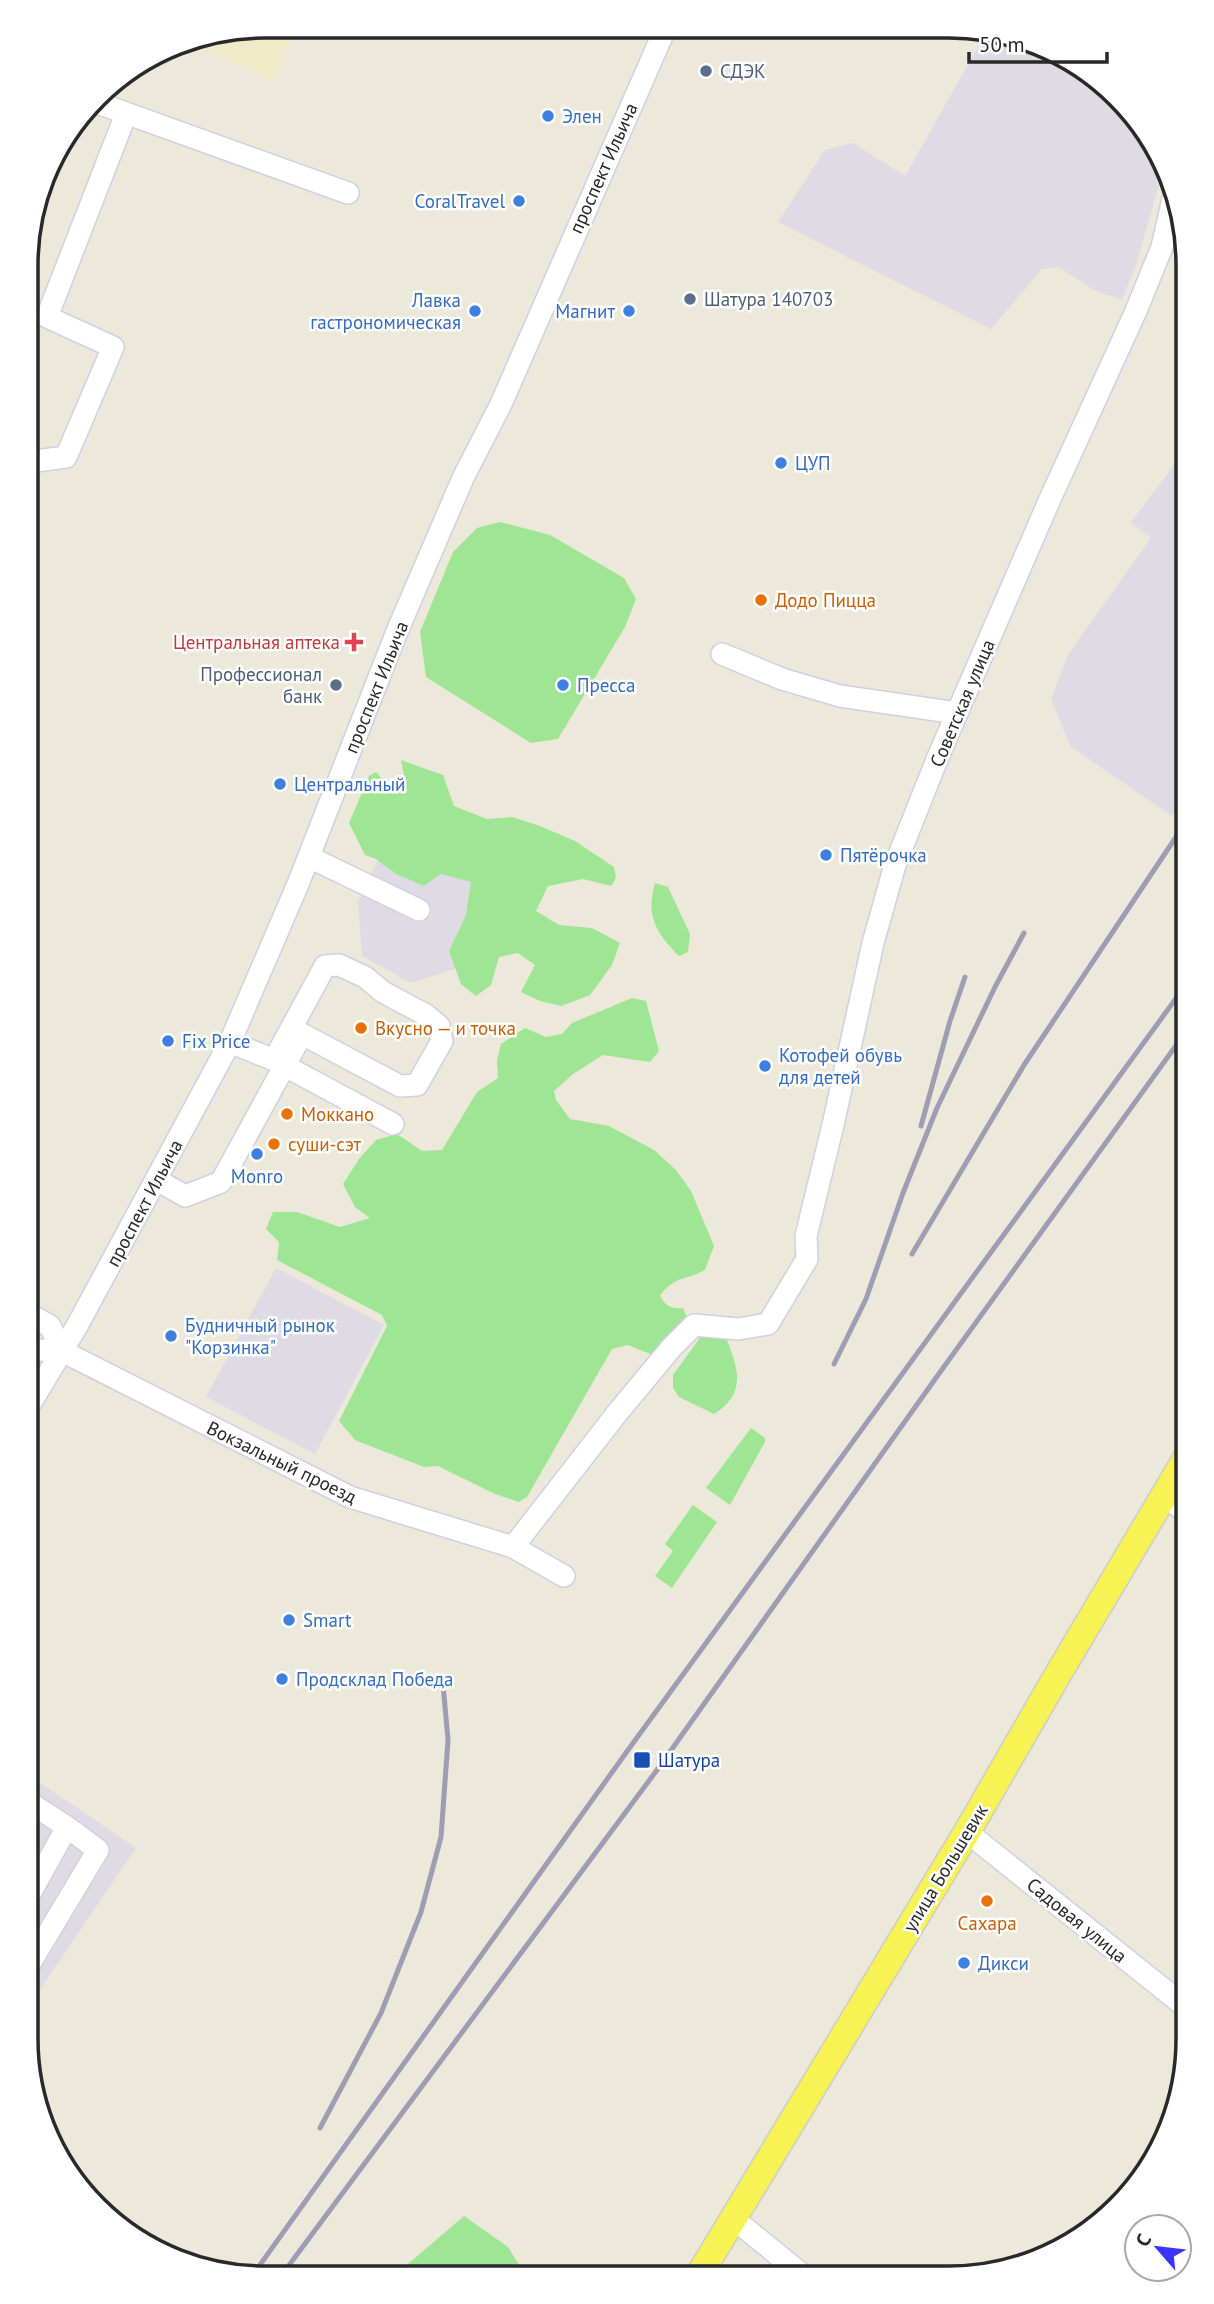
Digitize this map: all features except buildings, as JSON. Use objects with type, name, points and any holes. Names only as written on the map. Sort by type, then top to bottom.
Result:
[{"type":"main road","name":"улица Большевик","points":[[705,2266],[967,1832],[1175,1475]]},
{"type":"street","name":"проспект Ильича","points":[[38,1391],[157,1180],[230,1042],[309,857],[396,634],[463,478],[501,404],[661,38]]},
{"type":"street","points":[[104,106],[348,193]]},
{"type":"street","points":[[38,461],[66,457],[113,347],[47,317],[126,114]]},
{"type":"street","name":"Советская улица","points":[[513,1547],[618,1412],[694,1325],[738,1329],[768,1324],[807,1259],[806,1236],[834,1125],[873,943],[895,865],[957,713],[1050,499],[1136,311],[1162,247],[1169,214]]},
{"type":"street","points":[[722,654],[782,679],[840,696],[957,713]]},
{"type":"street","points":[[309,857],[419,910]]},
{"type":"street","points":[[157,1180],[184,1196],[221,1182],[325,966],[339,965],[356,973],[383,992],[426,1015],[439,1026],[442,1041],[417,1085],[400,1086],[302,1034],[279,1062]]},
{"type":"street","points":[[230,1042],[279,1062],[393,1124]]},
{"type":"street","points":[[38,1319],[50,1326],[62,1351],[38,1350]]},
{"type":"street","name":"Вокзальный проезд","points":[[62,1351],[350,1497],[513,1547],[565,1576]]},
{"type":"street","points":[[1162,1496],[1175,1505]]},
{"type":"street","points":[[38,1808],[98,1850],[38,1950]]},
{"type":"street","points":[[38,1879],[67,1827]]},
{"type":"street","name":"Садовая улица","points":[[967,1832],[1175,1998]]},
{"type":"street","points":[[734,2219],[792,2266]]},
{"type":"shaded area","points":[[251,39],[292,39],[273,81],[203,48]]},
{"type":"shaded area","points":[[981,41],[1049,62],[1098,95],[1119,116],[1137,140],[1159,184],[1135,268],[1122,300],[1094,290],[1059,267],[1042,269],[991,329],[778,222],[825,150],[853,143],[905,176]]},
{"type":"shaded area","points":[[1176,462],[1176,812],[1172,816],[1071,747],[1051,699],[1069,653],[1151,538],[1131,522]]},
{"type":"shaded area","points":[[392,831],[497,836],[473,963],[411,983],[362,956],[358,901]]},
{"type":"shaded area","points":[[276,1268],[384,1325],[315,1454],[206,1397]]},
{"type":"shaded area","points":[[38,1781],[136,1848],[38,1992]]},
{"type":"green space","points":[[500,522],[550,535],[624,578],[636,599],[625,627],[558,739],[531,743],[426,677],[420,632],[453,552],[477,528]]},
{"type":"green space","points":[[401,760],[443,775],[454,806],[487,819],[512,817],[540,826],[575,841],[614,867],[616,878],[611,886],[583,879],[548,886],[536,911],[559,925],[592,928],[620,943],[612,965],[590,995],[561,1006],[540,1001],[521,992],[535,965],[518,953],[499,957],[491,985],[476,996],[461,984],[449,951],[466,915],[471,882],[441,874],[424,886],[396,874],[376,859],[365,855],[349,823],[369,776],[376,772],[391,789],[406,785]]},
{"type":"green space","points":[[655,883],[668,887],[690,934],[688,952],[679,956],[659,932],[652,915]]},
{"type":"green space","points":[[632,998],[646,1001],[659,1051],[650,1062],[603,1055],[573,1074],[554,1091],[556,1100],[570,1119],[609,1126],[654,1150],[676,1170],[691,1191],[714,1246],[705,1270],[676,1281],[660,1296],[669,1306],[683,1308],[689,1322],[655,1356],[628,1345],[612,1349],[527,1497],[519,1502],[495,1494],[438,1466],[424,1467],[355,1440],[339,1421],[387,1326],[382,1315],[277,1260],[279,1242],[266,1229],[273,1212],[297,1212],[340,1227],[370,1218],[355,1207],[343,1184],[359,1159],[376,1140],[397,1134],[422,1151],[442,1150],[477,1092],[498,1078],[497,1060],[501,1044],[525,1028],[546,1037],[562,1034],[572,1023]]},
{"type":"green space","points":[[710,1331],[727,1340],[737,1372],[731,1398],[714,1414],[679,1397],[673,1388],[673,1375],[702,1335]]},
{"type":"green space","points":[[751,1428],[765,1438],[765,1442],[730,1505],[706,1488]]},
{"type":"green space","points":[[693,1505],[717,1522],[672,1588],[655,1576],[673,1551],[665,1544]]},
{"type":"green space","points":[[464,2216],[508,2247],[520,2266],[406,2266]]},
{"type":"railway","points":[[912,1254],[1024,1065],[1176,837]]},
{"type":"railway","points":[[834,1364],[866,1299],[903,1193],[937,1108],[1024,933]]},
{"type":"railway","points":[[921,1126],[965,977]]},
{"type":"railway","points":[[259,2266],[628,1750],[1176,999]]},
{"type":"railway","points":[[288,2266],[657,1770],[1176,1046]]},
{"type":"railway","points":[[320,2128],[381,2013],[421,1912],[441,1837],[448,1740],[443,1684]]},
{"type":"place","name":"СДЭК","points":[[706,71]]},
{"type":"place","name":"Элен","points":[[548,116]]},
{"type":"place","name":"CoralTravel","points":[[519,201]]},
{"type":"place","name":"Шатура 140703","points":[[690,299]]},
{"type":"place","name":"Лавка гастрономическая","points":[[475,311]]},
{"type":"place","name":"Магнит","points":[[629,311]]},
{"type":"place","name":"ЦУП","points":[[781,463]]},
{"type":"place","name":"Додо Пицца","points":[[761,600]]},
{"type":"place","name":"Центральная аптека","points":[[354,642]]},
{"type":"place","name":"Профессионал банк","points":[[336,685]]},
{"type":"place","name":"Пресса","points":[[563,685]]},
{"type":"place","name":"Центральный","points":[[280,784]]},
{"type":"place","name":"Пятёрочка","points":[[826,855]]},
{"type":"place","name":"Вкусно — и точка","points":[[361,1028]]},
{"type":"place","name":"Fix Price","points":[[168,1041]]},
{"type":"place","name":"Котофей обувь для детей","points":[[765,1066]]},
{"type":"place","name":"Моккано","points":[[287,1114]]},
{"type":"place","name":"суши-сэт","points":[[274,1144]]},
{"type":"place","name":"Monro","points":[[257,1154]]},
{"type":"place","name":"Будничный рынок \"Корзинка\"","points":[[171,1336]]},
{"type":"place","name":"Smart","points":[[289,1620]]},
{"type":"place","name":"Продсклад Победа","points":[[282,1679]]},
{"type":"place","name":"Шатура","points":[[642,1760]]},
{"type":"place","name":"Сахара","points":[[987,1901]]},
{"type":"place","name":"Дикси","points":[[964,1963]]}]
